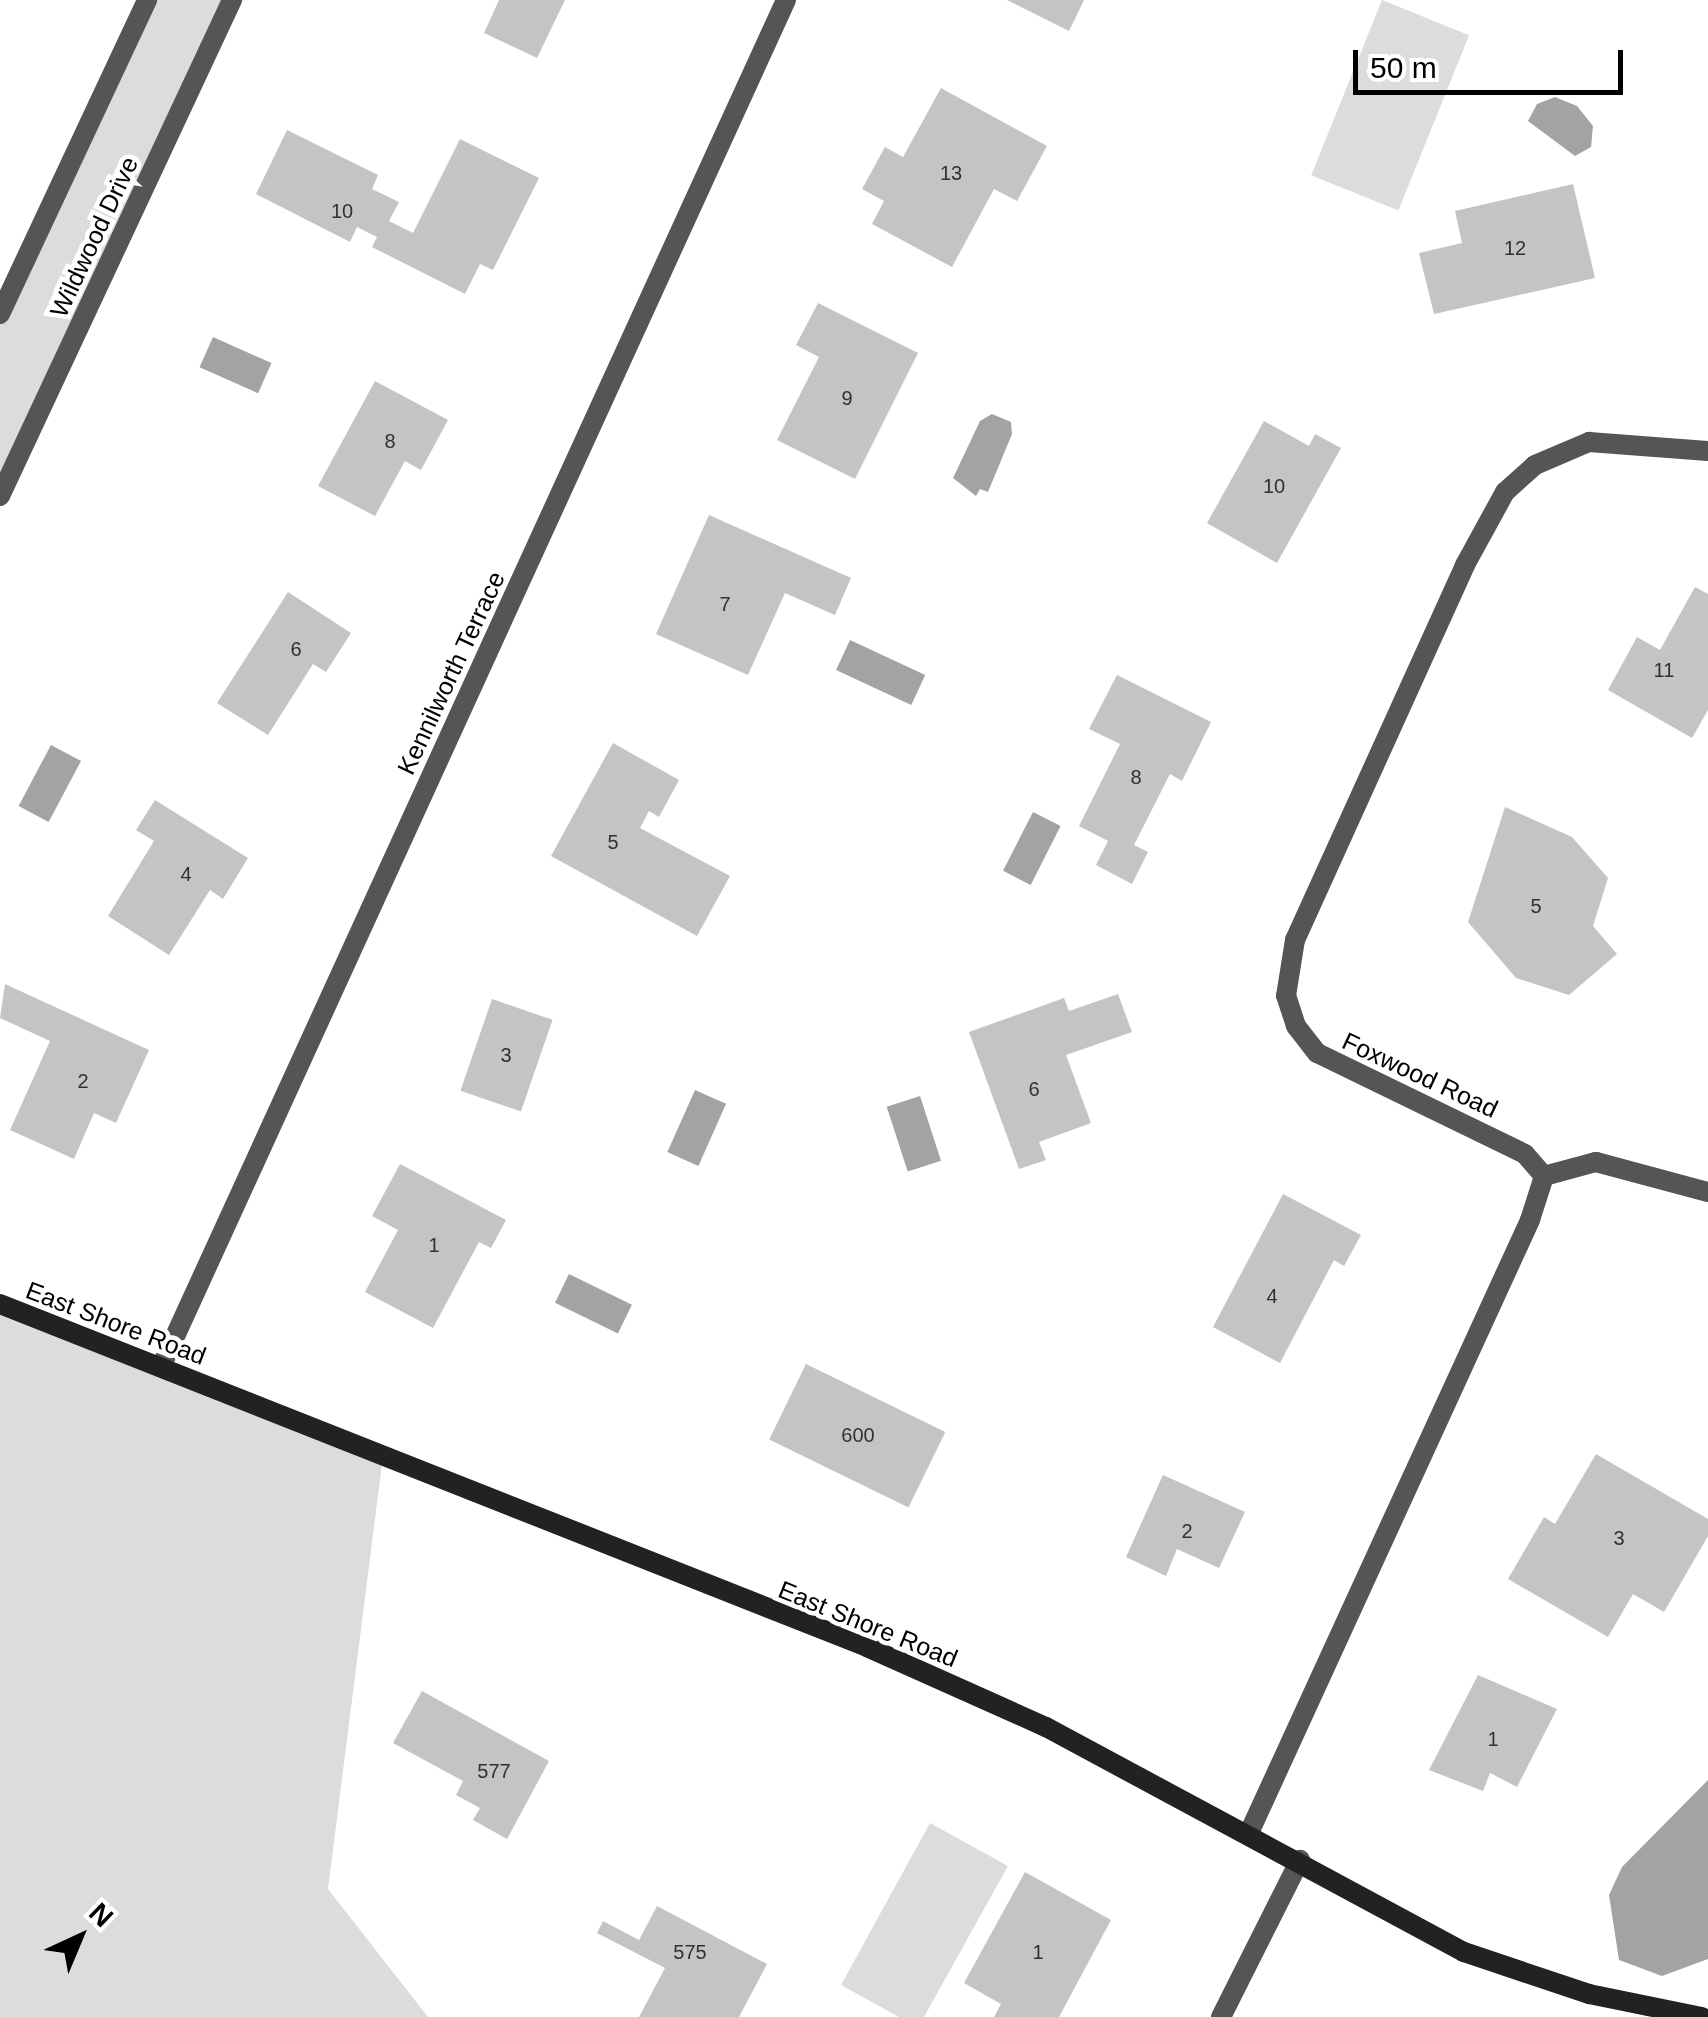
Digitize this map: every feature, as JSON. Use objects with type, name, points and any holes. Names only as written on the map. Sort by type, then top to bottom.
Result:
[{"type":"main road","name":"East Shore Road","points":[[0,1304],[867,1647],[1046,1727],[1300,1860],[1464,1952],[1589,1994],[1702,2017]]},
{"type":"street","name":"Wildwood Drive","points":[[0,314],[147,0]]},
{"type":"street","name":"Wildwood Drive","points":[[0,496],[232,0]]},
{"type":"street","name":"Kennilworth Terrace","points":[[161,1367],[786,0]]},
{"type":"street","name":"Foxwood Road","points":[[1544,1176],[1525,1154],[1316,1053],[1296,1026],[1286,996],[1288,967],[1465,565],[1506,492],[1534,466],[1589,442],[1708,451]]},
{"type":"street","points":[[1249,1833],[1530,1220],[1544,1176],[1596,1162],[1708,1192]]},
{"type":"street","points":[[1222,2017],[1300,1860]]},
{"type":"shaded area","points":[[147,0],[232,0],[0,496],[0,314]]},
{"type":"shaded area","points":[[1382,0],[1469,35],[1398,210],[1311,175]]},
{"type":"shaded area","points":[[1555,97],[1577,106],[1593,126],[1591,147],[1575,156],[1528,121],[1537,104]]},
{"type":"shaded area","points":[[213,337],[271,363],[258,393],[200,367]]},
{"type":"shaded area","points":[[992,414],[1011,422],[1012,434],[988,492],[980,489],[976,496],[953,478],[980,421]]},
{"type":"shaded area","points":[[850,640],[925,675],[911,705],[836,670]]},
{"type":"shaded area","points":[[51,745],[81,761],[49,822],[19,806]]},
{"type":"shaded area","points":[[1033,812],[1061,826],[1031,885],[1003,871]]},
{"type":"shaded area","points":[[695,1090],[726,1104],[698,1166],[667,1152]]},
{"type":"shaded area","points":[[920,1096],[941,1161],[908,1171],[887,1107]]},
{"type":"shaded area","points":[[569,1274],[632,1305],[618,1333],[555,1303]]},
{"type":"shaded area","points":[[0,1304],[383,1456],[328,1889],[428,2017],[0,2017]]},
{"type":"shaded area","points":[[1708,1780],[1708,1959],[1662,1976],[1619,1960],[1609,1895],[1622,1867]]},
{"type":"shaded area","points":[[930,1823],[1008,1866],[924,2017],[899,2017],[841,1985]]},
{"type":"building","points":[[499,0],[565,0],[537,58],[484,33]]},
{"type":"building","points":[[1007,0],[1084,0],[1069,31]]},
{"type":"building","points":[[941,88],[1047,146],[1017,201],[994,189],[952,267],[872,224],[884,201],[862,189],[885,147],[903,157]]},
{"type":"building","points":[[287,130],[378,175],[372,189],[399,202],[389,221],[413,233],[460,139],[539,178],[493,270],[480,264],[465,294],[372,247],[377,237],[357,227],[350,242],[256,194]]},
{"type":"building","points":[[1573,184],[1595,278],[1434,314],[1419,253],[1462,243],[1455,211]]},
{"type":"building","points":[[818,303],[918,353],[855,479],[777,440],[819,357],[796,345]]},
{"type":"building","points":[[375,381],[448,420],[421,470],[405,461],[375,516],[318,486]]},
{"type":"building","points":[[1264,421],[1309,446],[1315,434],[1341,448],[1277,563],[1207,523]]},
{"type":"building","points":[[709,515],[851,578],[835,615],[785,593],[748,675],[656,634]]},
{"type":"building","points":[[1695,587],[1708,594],[1708,710],[1692,738],[1608,690],[1637,637],[1660,650]]},
{"type":"building","points":[[288,592],[351,633],[326,672],[313,664],[268,735],[217,703]]},
{"type":"building","points":[[1117,675],[1211,722],[1182,781],[1170,774],[1134,845],[1148,852],[1132,884],[1096,865],[1108,841],[1079,826],[1120,744],[1089,729]]},
{"type":"building","points":[[613,743],[679,780],[659,817],[649,811],[640,828],[730,876],[697,936],[551,856]]},
{"type":"building","points":[[155,800],[248,858],[223,899],[210,890],[169,955],[108,916],[154,841],[136,830]]},
{"type":"building","points":[[1505,807],[1572,837],[1608,878],[1593,926],[1617,954],[1569,995],[1516,978],[1468,922]]},
{"type":"building","points":[[5,984],[149,1050],[116,1123],[94,1113],[74,1159],[10,1130],[50,1041],[0,1018]]},
{"type":"building","points":[[1118,994],[1132,1032],[1066,1055],[1091,1123],[1039,1142],[1046,1160],[1019,1169],[969,1032],[1064,998],[1069,1011]]},
{"type":"building","points":[[492,999],[553,1020],[521,1112],[460,1091]]},
{"type":"building","points":[[400,1164],[506,1220],[491,1248],[479,1242],[433,1328],[365,1292],[398,1230],[372,1216]]},
{"type":"building","points":[[1283,1194],[1361,1235],[1344,1266],[1334,1260],[1280,1363],[1213,1327]]},
{"type":"building","points":[[806,1364],[945,1432],[908,1507],[769,1439]]},
{"type":"building","points":[[1596,1454],[1708,1519],[1708,1536],[1664,1612],[1633,1594],[1608,1637],[1508,1579],[1544,1517],[1555,1524]]},
{"type":"building","points":[[1163,1475],[1245,1512],[1219,1568],[1177,1549],[1166,1576],[1126,1557]]},
{"type":"building","points":[[1478,1675],[1557,1709],[1517,1787],[1490,1773],[1483,1791],[1429,1770]]},
{"type":"building","points":[[422,1691],[549,1761],[507,1839],[473,1820],[480,1808],[456,1795],[463,1781],[393,1743]]},
{"type":"building","points":[[1025,1872],[1111,1920],[1059,2017],[994,2017],[1001,2004],[964,1983]]},
{"type":"building","points":[[657,1906],[767,1964],[739,2017],[639,2017],[665,1968],[597,1933],[603,1921],[639,1940]]}]
